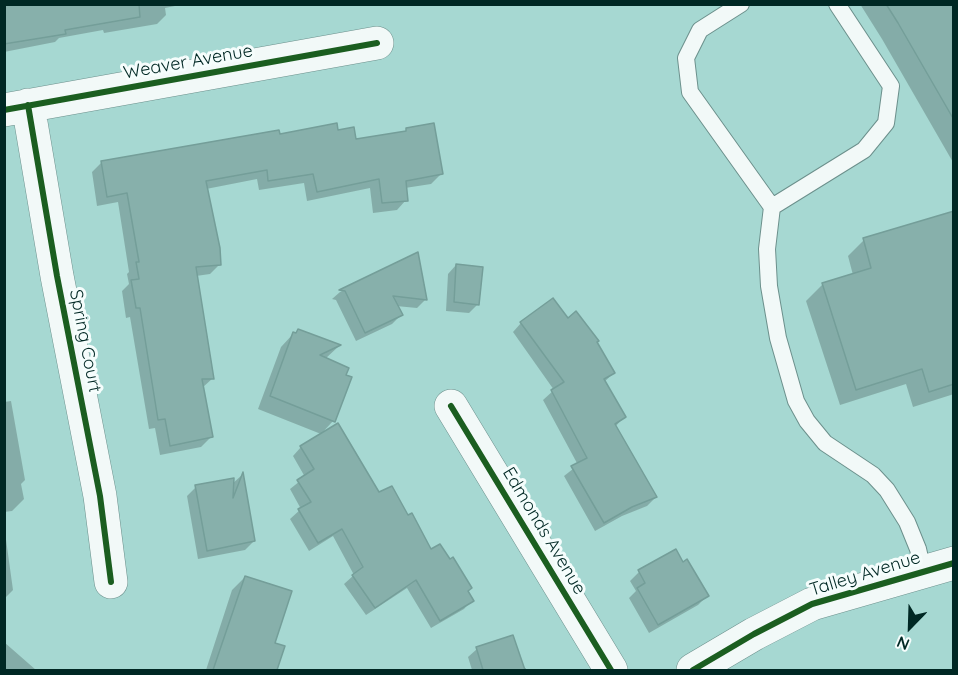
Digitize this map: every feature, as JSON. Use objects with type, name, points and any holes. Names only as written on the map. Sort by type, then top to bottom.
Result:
[{"type":"street","name":"Weaver Avenue","points":[[16,108],[377,43]]},
{"type":"street","name":"Spring Court","points":[[16,108],[57,276],[100,496],[111,582]]},
{"type":"street","name":"Edmonds Avenue","points":[[451,406],[611,670]]},
{"type":"street","name":"Talley Avenue","points":[[693,670],[754,634],[812,604],[939,567]]},
{"type":"lane","points":[[741,4],[700,30],[686,57],[690,92],[772,207],[766,249],[769,286],[778,338],[796,401],[807,422],[825,443],[873,475],[887,490],[907,522],[918,549],[939,567]]},
{"type":"lane","points":[[772,207],[864,150],[886,123],[891,86],[837,4]]},
{"type":"building","points":[[4,4],[139,4],[140,17],[65,30],[66,34],[4,44]]},
{"type":"building","points":[[886,4],[954,4],[954,120],[898,23]]},
{"type":"building","points":[[337,123],[338,130],[354,127],[356,139],[406,131],[406,128],[434,123],[443,174],[406,181],[408,201],[382,203],[379,179],[317,192],[313,174],[268,181],[267,170],[206,181],[220,248],[221,265],[196,267],[214,379],[202,379],[213,437],[170,446],[165,419],[158,420],[140,308],[136,308],[131,280],[139,279],[136,262],[139,262],[127,193],[107,197],[101,161],[279,130],[280,134]]},
{"type":"building","points":[[954,211],[954,384],[929,392],[922,369],[856,390],[822,283],[871,268],[863,238]]},
{"type":"building","points":[[418,252],[427,300],[393,296],[403,315],[365,333],[345,291],[339,290]]},
{"type":"building","points":[[456,264],[483,267],[479,305],[454,302]]},
{"type":"building","points":[[553,298],[568,318],[576,311],[599,341],[597,342],[615,373],[604,379],[626,417],[615,424],[657,497],[632,507],[604,523],[571,466],[587,458],[551,390],[564,382],[520,322]]},
{"type":"building","points":[[298,329],[341,345],[320,355],[349,368],[346,375],[352,377],[335,422],[270,396],[293,332],[296,333]]},
{"type":"building","points":[[338,423],[379,492],[392,486],[408,515],[412,513],[431,549],[440,544],[450,559],[453,557],[472,588],[468,591],[474,601],[440,621],[416,580],[375,608],[352,575],[363,567],[342,529],[318,543],[298,509],[311,502],[297,480],[314,469],[300,446]]},
{"type":"building","points":[[243,472],[255,541],[207,551],[195,485],[234,478],[233,498]]},
{"type":"building","points":[[676,549],[683,562],[687,559],[709,596],[658,625],[637,588],[645,583],[638,570]]},
{"type":"building","points":[[245,576],[292,591],[275,643],[285,646],[277,670],[213,670]]},
{"type":"building","points":[[513,635],[525,670],[483,670],[476,647]]},
{"type":"cycle path","points":[[4,110],[377,43]]},
{"type":"cycle path","points":[[28,105],[57,276],[100,496],[111,582]]},
{"type":"cycle path","points":[[451,406],[611,670]]},
{"type":"cycle path","points":[[693,670],[754,634],[812,604],[954,563]]}]
